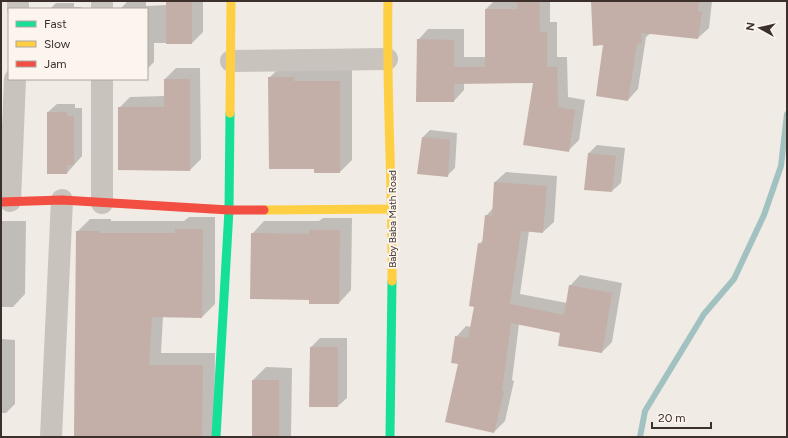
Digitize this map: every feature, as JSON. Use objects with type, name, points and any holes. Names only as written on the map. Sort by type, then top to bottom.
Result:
[{"type":"street","points":[[216,437],[229,210],[231,1]]},
{"type":"street","name":"Baby Baba Math Road","points":[[388,1],[387,59],[393,208],[390,437]]},
{"type":"street","points":[[231,61],[387,59]]},
{"type":"street","points":[[15,80],[6,202],[62,200],[229,210],[393,208]]},
{"type":"street","points":[[102,80],[102,203]]},
{"type":"street","points":[[51,437],[62,200]]},
{"type":"building","points":[[166,1],[192,1],[192,44],[166,44]]},
{"type":"building","points":[[517,1],[539,1],[540,32],[547,32],[547,67],[557,67],[558,107],[575,110],[569,152],[523,145],[533,83],[454,84],[454,102],[416,102],[417,39],[454,40],[454,67],[485,67],[485,9],[518,9]]},
{"type":"building","points":[[591,1],[699,1],[698,11],[702,12],[698,39],[641,33],[642,43],[637,44],[628,101],[596,96],[603,45],[593,46]]},
{"type":"building","points":[[268,77],[294,77],[294,81],[340,81],[340,173],[314,173],[314,169],[269,169]]},
{"type":"building","points":[[164,79],[190,79],[190,171],[118,170],[118,107],[164,107]]},
{"type":"building","points":[[47,112],[67,112],[67,116],[74,116],[74,165],[67,165],[67,174],[47,174]]},
{"type":"building","points":[[422,137],[450,140],[448,177],[417,174]]},
{"type":"building","points":[[588,153],[616,156],[612,192],[584,190]]},
{"type":"building","points":[[494,182],[547,186],[543,233],[521,231],[510,304],[564,315],[569,285],[612,293],[602,353],[558,346],[560,333],[511,323],[502,391],[504,391],[494,433],[445,422],[458,364],[451,363],[455,336],[468,338],[474,307],[469,306],[478,243],[482,244],[485,215],[492,216]]},
{"type":"building","points":[[175,229],[203,229],[202,318],[152,317],[149,365],[203,365],[202,437],[74,437],[76,231],[99,231],[99,233],[175,233]]},
{"type":"building","points":[[309,230],[340,230],[339,304],[309,304],[309,300],[250,299],[251,233],[309,234]]},
{"type":"building","points":[[310,347],[338,347],[338,407],[309,407]]},
{"type":"building","points":[[252,380],[279,380],[279,437],[252,437]]},
{"type":"waterway","points":[[640,437],[645,411],[704,314],[734,279],[764,215],[781,166],[787,114]]},
{"type":"traffic: fast","points":[[216,437],[229,210],[230,113]]},
{"type":"traffic: fast","points":[[390,437],[392,281]]},
{"type":"traffic: slow","points":[[230,113],[231,1]]},
{"type":"traffic: slow","points":[[388,1],[392,281]]},
{"type":"traffic: slow","points":[[264,210],[393,209]]},
{"type":"traffic: jam","points":[[1,202],[62,200],[229,210],[264,210]]}]
